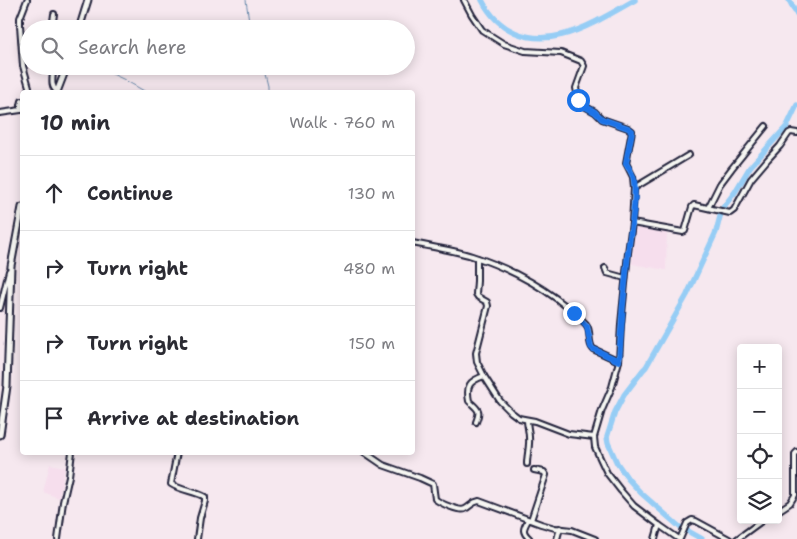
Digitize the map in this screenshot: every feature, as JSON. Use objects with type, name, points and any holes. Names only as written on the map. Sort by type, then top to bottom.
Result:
[{"type":"street","points":[[20,20],[27,0]]},
{"type":"street","points":[[82,20],[88,0]]},
{"type":"street","points":[[464,0],[482,30],[497,40],[525,51],[555,52],[581,61],[584,66],[576,88],[579,103],[595,112],[602,119],[632,131],[626,163],[633,176],[634,188],[619,361],[594,437],[595,446],[607,474],[634,506],[659,525],[680,539],[687,523],[692,520],[729,539]]},
{"type":"street","points":[[53,20],[54,14]]},
{"type":"street","points":[[26,75],[28,90]]},
{"type":"street","points":[[53,75],[52,84],[55,90]]},
{"type":"street","points":[[58,90],[64,75]]},
{"type":"street","points":[[0,113],[20,110]]},
{"type":"street","points":[[708,208],[720,184],[766,126]]},
{"type":"street","points":[[632,223],[683,232],[685,231],[693,206],[730,213],[734,210],[751,179],[789,133],[797,133]]},
{"type":"street","points":[[634,188],[689,155]]},
{"type":"street","points":[[0,308],[11,266],[20,219]]},
{"type":"street","points":[[415,244],[462,253],[501,266],[527,279],[546,290],[586,324],[593,349],[619,361]]},
{"type":"street","points":[[477,258],[476,294],[487,302],[488,306],[478,340],[477,362],[500,401],[519,418],[535,421],[569,434],[594,437]]},
{"type":"street","points":[[0,435],[7,386],[11,266]]},
{"type":"street","points":[[605,268],[605,272],[609,274],[626,278]]},
{"type":"street","points":[[476,422],[479,412],[469,401],[469,387],[473,381],[484,376]]},
{"type":"street","points":[[527,420],[529,438],[527,464]]},
{"type":"street","points":[[782,508],[790,503],[795,495],[794,458],[797,452]]},
{"type":"street","points":[[58,539],[72,455]]},
{"type":"street","points":[[176,455],[171,484],[178,488],[201,494],[205,497],[206,501],[200,518],[197,539]]},
{"type":"street","points":[[367,455],[383,465],[433,484],[435,500],[439,502],[461,510],[479,501],[551,527],[572,530],[595,539]]},
{"type":"street","points":[[529,538],[524,535],[524,532],[546,475],[544,472],[534,470]]},
{"type":"street","points":[[737,539],[758,524]]},
{"type":"street","points":[[654,539],[659,525]]},
{"type":"street","points":[[557,539],[560,528]]},
{"type":"shaded area","points":[[634,224],[667,229],[666,270],[632,264]]},
{"type":"shaded area","points":[[50,464],[65,467],[59,498],[43,492]]},
{"type":"waterway","points":[[246,0],[249,20]]},
{"type":"waterway","points":[[482,0],[496,20],[505,27],[526,36],[537,38],[562,35],[581,29],[635,0]]},
{"type":"waterway","points":[[789,0],[797,15]]},
{"type":"waterway","points":[[114,75],[142,90]]},
{"type":"waterway","points":[[265,75],[268,90]]},
{"type":"waterway","points":[[682,529],[628,479],[617,463],[607,437],[615,412],[624,395],[646,367],[687,295],[716,232],[722,209],[750,167],[787,126],[797,105]]},
{"type":"waterway","points":[[686,530],[702,539]]},
{"type":"route","points":[[574,313],[587,326],[591,347],[619,361],[634,188],[633,176],[626,163],[632,131],[602,119],[595,112],[580,104],[578,100]]}]
